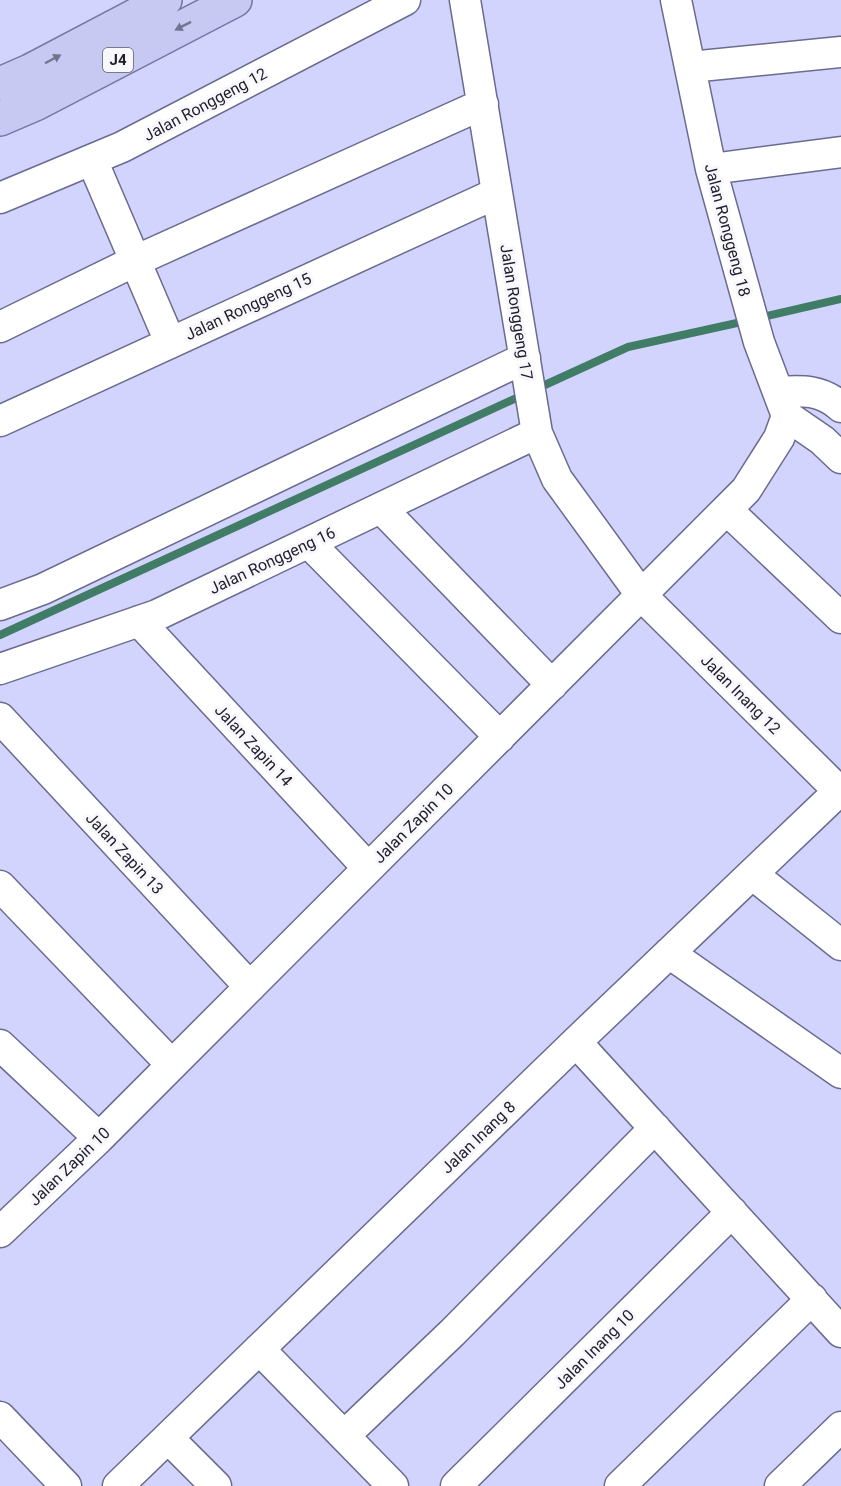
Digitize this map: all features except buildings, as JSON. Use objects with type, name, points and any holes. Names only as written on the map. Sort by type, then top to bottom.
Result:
[{"type":"main road","name":"J4","points":[[0,84],[30,71],[165,0]]},
{"type":"main road","name":"J4","points":[[0,119],[35,104],[235,0]]},
{"type":"street","name":"Jalan Ronggeng 12","points":[[0,198],[122,147],[405,0]]},
{"type":"street","name":"Jalan Ronggeng 17","points":[[465,0],[535,421],[557,479],[642,596]]},
{"type":"street","name":"Jalan Ronggeng 18","points":[[676,0],[711,169],[757,335],[783,404]]},
{"type":"street","points":[[690,67],[841,52]]},
{"type":"street","points":[[0,327],[135,261],[483,104]]},
{"type":"street","points":[[711,169],[841,152]]},
{"type":"street","points":[[92,160],[170,342]]},
{"type":"street","name":"Jalan Ronggeng 15","points":[[0,421],[497,193]]},
{"type":"street","points":[[0,605],[43,589],[526,366]]},
{"type":"street","points":[[841,407],[832,399],[808,390],[783,404],[841,458]]},
{"type":"street","name":"Jalan Zapin 10","points":[[0,1232],[99,1138],[747,490],[779,438],[783,404]]},
{"type":"street","name":"Jalan Ronggeng 16","points":[[0,669],[157,615],[382,509],[535,421]]},
{"type":"street","points":[[382,509],[552,685]]},
{"type":"street","points":[[727,510],[841,618]]},
{"type":"street","points":[[309,543],[500,737]]},
{"type":"street","name":"Jalan Inang 12","points":[[642,596],[840,792]]},
{"type":"street","name":"Jalan Zapin 14","points":[[139,621],[368,868]]},
{"type":"street","name":"Jalan Zapin 13","points":[[0,718],[250,987]]},
{"type":"street","name":"Jalan Inang 8","points":[[118,1486],[576,1042],[840,792]]},
{"type":"street","points":[[752,874],[841,945]]},
{"type":"street","points":[[0,886],[172,1065]]},
{"type":"street","points":[[669,953],[841,1073]]},
{"type":"street","points":[[576,1042],[841,1332]]},
{"type":"street","points":[[0,1045],[99,1138]]},
{"type":"street","points":[[344,1436],[453,1332],[655,1128]]},
{"type":"street","name":"Jalan Inang 10","points":[[456,1486],[732,1212]]},
{"type":"street","points":[[620,1486],[812,1299]]},
{"type":"street","points":[[259,1349],[393,1486]]},
{"type":"street","points":[[0,1417],[66,1486]]},
{"type":"street","points":[[780,1486],[841,1427]]},
{"type":"street","points":[[168,1438],[216,1486]]},
{"type":"waterway","points":[[758,318],[841,299]]},
{"type":"waterway","points":[[536,389],[628,347],[746,321]]},
{"type":"waterway","points":[[0,635],[525,394]]}]
